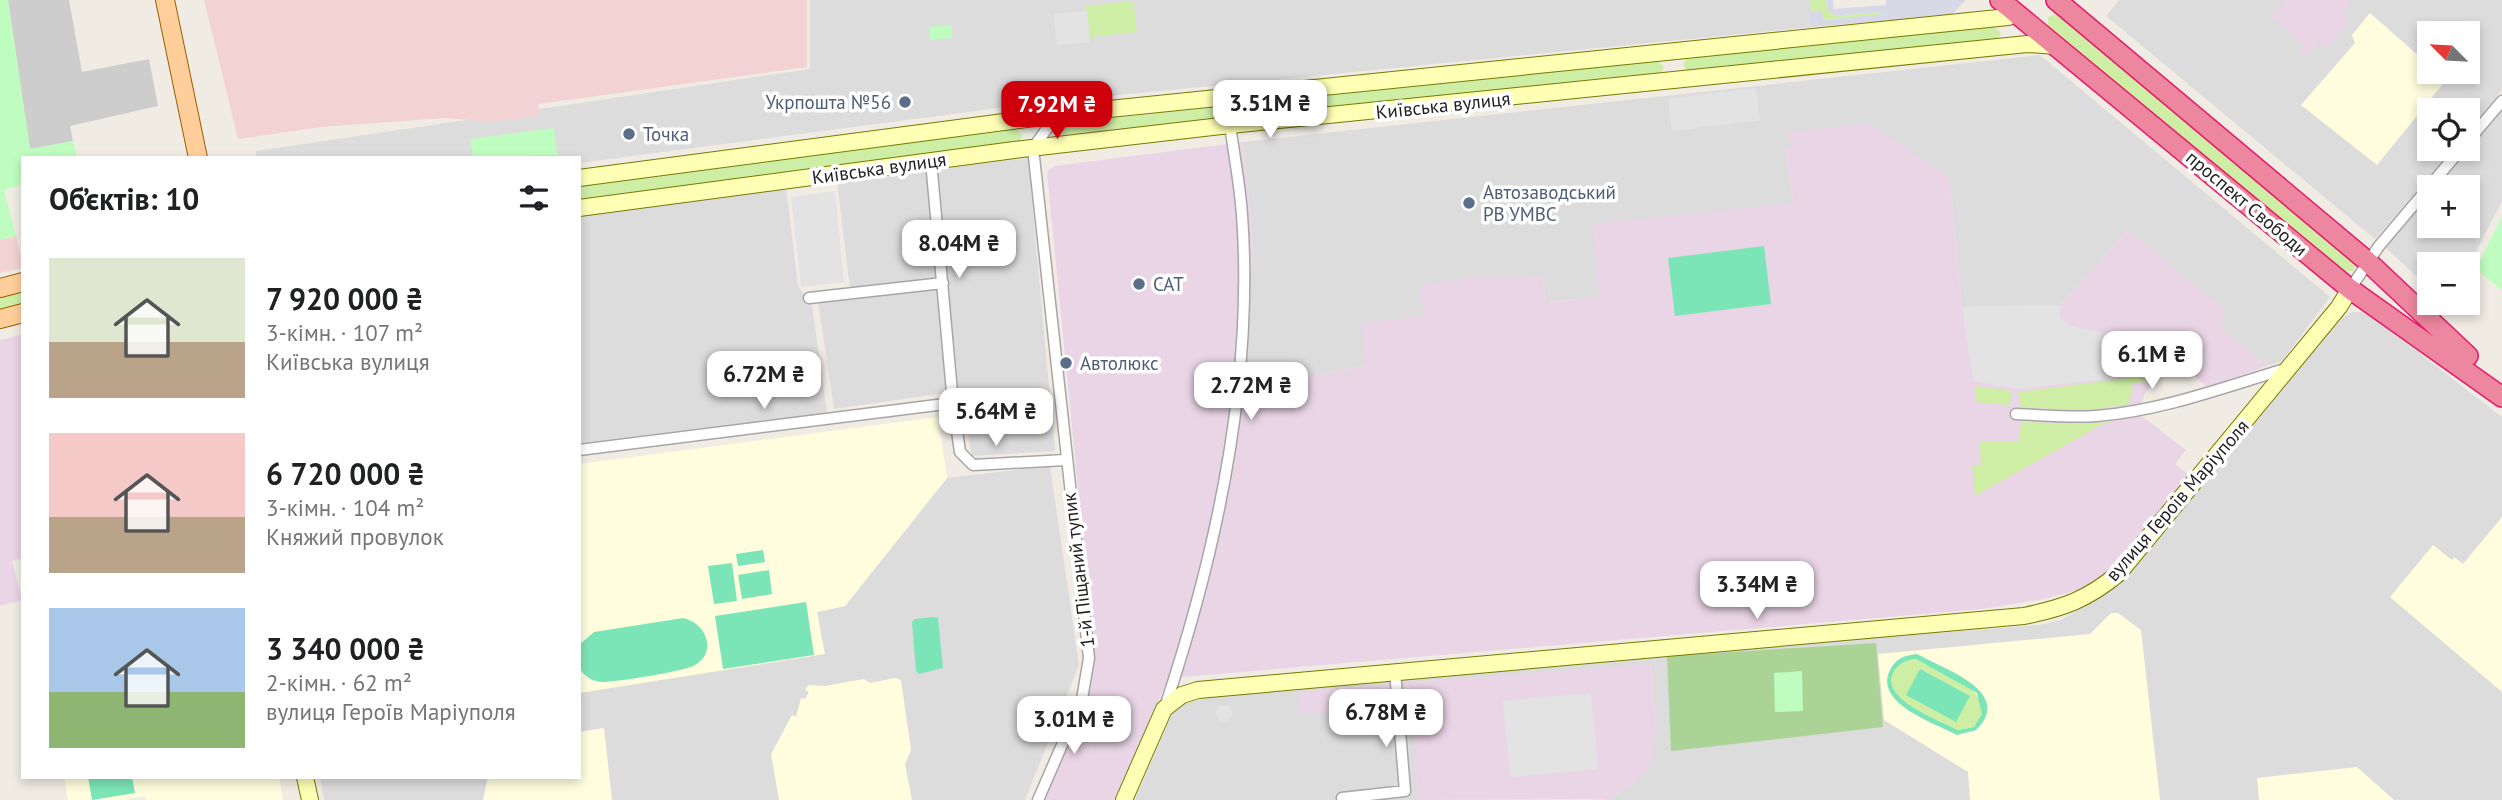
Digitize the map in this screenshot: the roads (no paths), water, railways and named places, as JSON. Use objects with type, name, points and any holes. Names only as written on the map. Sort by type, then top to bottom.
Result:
[{"type":"highway","name":"проспект Свободи","points":[[2056,0],[2367,261],[2452,343],[2502,382]]},
{"type":"highway","name":"проспект Свободи","points":[[2013,4],[2057,46],[2350,289],[2502,397]]},
{"type":"main road","points":[[165,0],[198,156]]},
{"type":"main road","name":"Київська вулиця","points":[[581,178],[1056,116],[2008,17],[2013,4]]},
{"type":"main road","name":"Київська вулиця","points":[[581,208],[1230,125],[2027,44],[2057,46]]},
{"type":"main road","points":[[1674,51],[1676,79]]},
{"type":"main road","points":[[1056,116],[1059,145]]},
{"type":"main road","points":[[1030,119],[1033,148]]},
{"type":"main road","points":[[0,288],[21,283]]},
{"type":"main road","name":"вулиця Героїв Маріуполя","points":[[1164,709],[1182,695],[1198,690],[2024,616],[2067,607],[2101,588],[2119,573],[2339,307],[2350,289]]},
{"type":"main road","points":[[0,319],[21,314]]},
{"type":"main road","points":[[1124,800],[1164,709]]},
{"type":"main road","points":[[305,779],[310,800]]},
{"type":"street","points":[[2480,127],[2502,101]]},
{"type":"street","points":[[1033,148],[1056,116]]},
{"type":"street","points":[[1164,709],[1189,626],[1235,421],[1244,244],[1230,125]]},
{"type":"street","name":"1-й Піщаний тупик","points":[[1033,148],[1065,460],[1088,638],[1088,675],[1082,699],[1038,800]]},
{"type":"street","points":[[931,161],[960,452],[973,465],[1065,460]]},
{"type":"street","name":"вулиця Героїв Маріуполя","points":[[2350,289],[2367,261],[2451,161]]},
{"type":"street","points":[[809,298],[943,282]]},
{"type":"street","points":[[2016,414],[2095,416],[2142,409],[2288,368]]},
{"type":"street","points":[[581,450],[953,402]]},
{"type":"street","points":[[1342,799],[1405,791],[1395,671]]},
{"type":"place","name":"Укрпошта №56","points":[[905,102]]},
{"type":"place","name":"Точка","points":[[629,134]]},
{"type":"place","name":"Автозаводський РВ УМВС","points":[[1469,203]]},
{"type":"place","name":"САТ","points":[[1139,284]]},
{"type":"place","name":"Автолюкс","points":[[1066,363]]}]
